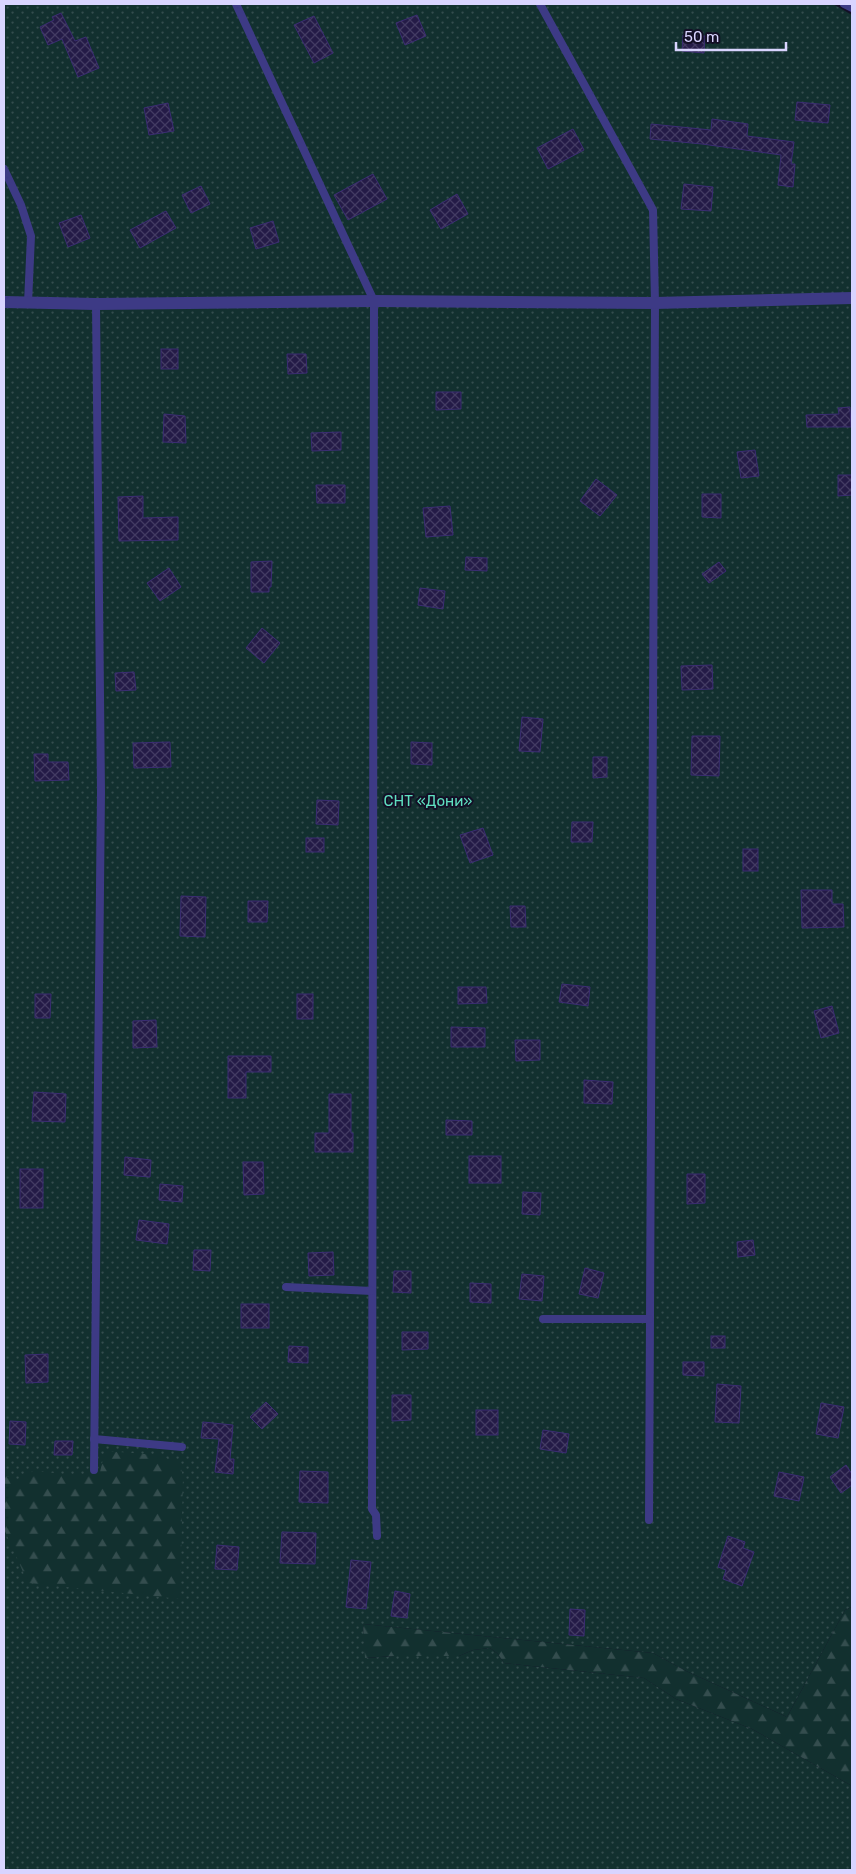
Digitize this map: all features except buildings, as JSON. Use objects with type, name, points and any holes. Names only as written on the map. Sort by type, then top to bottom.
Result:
[{"type":"street","points":[[4,302],[96,304],[374,301],[655,304],[852,298]]},
{"type":"lane","points":[[236,4],[374,301],[372,1508],[376,1515],[377,1536]]},
{"type":"lane","points":[[540,4],[653,210],[655,304],[648,1520]]},
{"type":"lane","points":[[844,4],[852,8]]},
{"type":"lane","points":[[4,169],[32,236],[28,303]]},
{"type":"lane","points":[[94,1470],[101,792],[96,304]]},
{"type":"lane","points":[[286,1287],[372,1291]]},
{"type":"lane","points":[[543,1319],[649,1319]]},
{"type":"lane","points":[[94,1439],[182,1446]]},
{"type":"green space","name":"СНТ «Дони»","points":[[4,4],[833,4],[852,15],[852,1607],[845,1610],[787,1717],[684,1670],[653,1653],[363,1624],[366,1658],[459,1656],[473,1650],[490,1648],[498,1654],[504,1663],[644,1678],[676,1699],[752,1729],[852,1786],[852,1870],[4,1870]]},
{"type":"green space","points":[[107,1451],[168,1458],[178,1464],[182,1472],[180,1599],[28,1583],[4,1529],[4,1475],[18,1481],[33,1471],[86,1476],[100,1472]]},
{"type":"green space","points":[[852,1607],[852,1786],[752,1729],[676,1699],[644,1678],[504,1663],[498,1654],[490,1648],[473,1650],[459,1656],[365,1658],[363,1624],[653,1653],[684,1670],[787,1717],[845,1610]]}]
